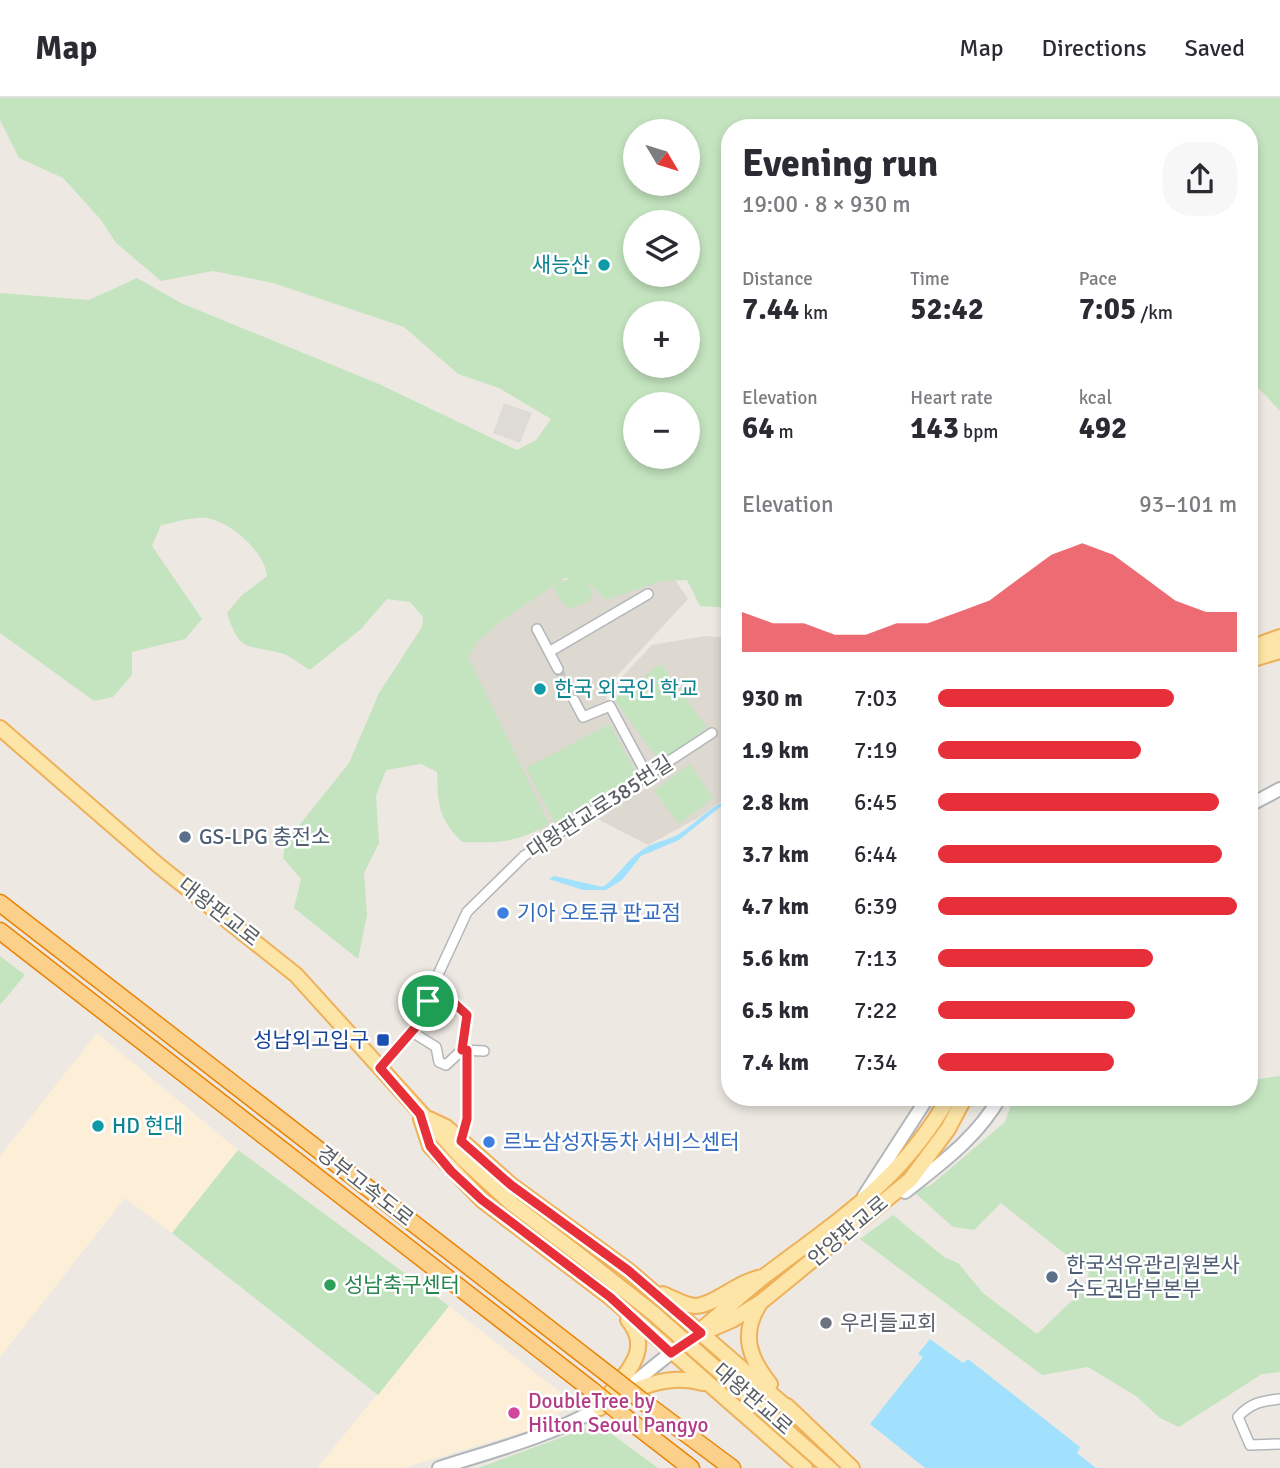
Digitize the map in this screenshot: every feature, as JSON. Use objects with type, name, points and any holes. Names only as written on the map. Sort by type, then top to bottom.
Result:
[{"type":"highway","name":"경부고속도로","points":[[0,902],[641,1401],[732,1468]]},
{"type":"highway","name":"경부고속도로","points":[[0,931],[691,1468]]},
{"type":"main road","points":[[1258,645],[1280,637]]},
{"type":"main road","points":[[1258,657],[1280,650]]},
{"type":"main road","name":"대왕판교로","points":[[0,728],[158,865],[281,961],[323,1002],[420,1114],[492,1187],[653,1313],[829,1468]]},
{"type":"main road","name":"안양판교로","points":[[671,1353],[701,1333],[765,1276],[855,1210],[896,1171],[944,1106]]},
{"type":"main road","name":"안양판교로","points":[[701,1333],[732,1320],[761,1302],[909,1180],[948,1129],[960,1106]]},
{"type":"main road","name":"대왕판교로","points":[[420,1114],[446,1128],[511,1185],[629,1271],[792,1412]]},
{"type":"main road","name":"대왕판교로","points":[[420,1114],[430,1146],[451,1171],[482,1200],[610,1297],[805,1468]]},
{"type":"main road","points":[[629,1271],[663,1294],[696,1306],[715,1299],[745,1280],[765,1276]]},
{"type":"main road","points":[[600,1408],[635,1363],[640,1349],[631,1325],[610,1297]]},
{"type":"main road","points":[[761,1302],[753,1315],[748,1348],[754,1364],[792,1412],[852,1468]]},
{"type":"main road","points":[[600,1408],[639,1388],[666,1380],[691,1379],[708,1385]]},
{"type":"street","points":[[550,652],[648,594]]},
{"type":"street","points":[[537,629],[558,669]]},
{"type":"street","points":[[575,700],[583,717],[610,706],[648,776]]},
{"type":"street","name":"대왕판교로385번길","points":[[380,1068],[420,1022],[467,912],[524,856],[573,821],[712,733]]},
{"type":"street","points":[[1258,801],[1280,789]]},
{"type":"street","points":[[428,1001],[453,1002],[467,1015],[464,1050],[467,1119],[461,1141]]},
{"type":"street","points":[[412,1032],[436,1046],[439,1062],[446,1065],[464,1050],[484,1051]]},
{"type":"street","points":[[855,1210],[923,1106]]},
{"type":"street","points":[[874,1209],[893,1202],[939,1167],[967,1141],[993,1106]]},
{"type":"street","points":[[439,1468],[542,1434],[600,1408],[671,1353]]},
{"type":"street","points":[[1280,1399],[1261,1401],[1245,1408],[1238,1417],[1250,1445],[1280,1444]]},
{"type":"shaded area","points":[[504,403],[532,413],[520,443],[493,433]]},
{"type":"shaded area","points":[[671,574],[688,599],[603,691],[644,777],[545,841],[444,645],[562,580]]},
{"type":"shaded area","points":[[705,636],[721,637],[721,801],[696,819],[648,845],[594,817],[655,784],[609,691],[652,645]]},
{"type":"shaded area","points":[[97,1033],[238,1150],[172,1233],[125,1198],[0,1357],[0,1156]]},
{"type":"shaded area","points":[[449,1306],[575,1404],[527,1431],[403,1468],[317,1468]]},
{"type":"green space","points":[[0,98],[1280,98],[1280,411],[1258,388],[1258,119],[721,119],[721,607],[700,606],[687,580],[661,581],[606,600],[593,586],[587,584],[593,592],[589,601],[570,609],[561,601],[553,587],[568,579],[565,578],[498,623],[478,641],[468,657],[549,824],[517,838],[462,842],[448,826],[441,810],[437,772],[421,764],[386,770],[376,796],[379,843],[364,873],[367,915],[358,959],[294,908],[301,879],[283,858],[285,843],[349,763],[379,693],[422,627],[423,617],[410,602],[387,599],[361,629],[310,670],[284,654],[246,645],[236,635],[227,613],[241,596],[267,576],[265,567],[253,548],[235,531],[215,520],[201,518],[161,525],[152,546],[202,619],[185,639],[132,652],[132,675],[113,697],[94,701],[0,633],[0,293],[89,300],[137,278],[181,303],[379,384],[517,450],[536,440],[551,419],[499,388],[458,374],[404,327],[273,283],[213,271],[161,281],[116,243],[101,220],[63,178],[19,158],[0,120]]},
{"type":"green space","points":[[661,664],[707,728],[660,762],[614,699]]},
{"type":"green space","points":[[610,724],[639,779],[555,823],[526,768]]},
{"type":"green space","points":[[690,764],[713,798],[679,824],[654,791]]},
{"type":"green space","points":[[0,956],[25,975],[0,1005]]},
{"type":"green space","points":[[1280,1076],[1280,1372],[1262,1374],[1179,1427],[1160,1418],[1136,1396],[1088,1367],[1042,1375],[860,1239],[893,1215],[944,1257],[958,1263],[983,1293],[1037,1334],[1082,1291],[1089,1273],[1001,1203],[974,1230],[953,1227],[914,1192],[931,1185],[1005,1122],[1011,1106],[1258,1106],[1258,1079]]},
{"type":"green space","name":"성남축구센터","points":[[238,1150],[449,1306],[378,1395],[172,1233]]},
{"type":"green space","points":[[598,1424],[658,1468],[478,1468]]},
{"type":"water","points":[[721,803],[721,806],[679,840],[641,856],[622,880],[606,890],[583,890],[549,879],[554,876],[603,887],[642,850],[677,835]]},
{"type":"water","points":[[930,1339],[963,1363],[968,1359],[1080,1447],[1077,1453],[1096,1468],[925,1468],[870,1424],[923,1357],[918,1354]]},
{"type":"tunnel","points":[[558,669],[574,700]]},
{"type":"place","name":"새능산","points":[[604,265]]},
{"type":"place","name":"한국 외국인 학교","points":[[540,689]]},
{"type":"place","name":"GS-LPG 충전소","points":[[185,837]]},
{"type":"place","name":"기아 오토큐 판교점","points":[[503,913]]},
{"type":"place","name":"성남외고입구","points":[[383,1040]]},
{"type":"place","name":"HD 현대","points":[[98,1126]]},
{"type":"place","name":"르노삼성자동차 서비스센터","points":[[489,1142]]},
{"type":"place","name":"한국석유관리원본사 수도권남부본부","points":[[1052,1277]]},
{"type":"place","name":"성남축구센터","points":[[330,1285]]},
{"type":"place","name":"우리들교회","points":[[826,1323]]},
{"type":"place","name":"DoubleTree by Hilton Seoul Pangyo","points":[[514,1413]]},
{"type":"route","points":[[428,1001],[453,1002],[467,1015],[462,1050],[467,1050],[467,1119],[461,1141],[511,1185],[629,1271],[701,1333],[671,1353],[610,1297],[482,1200],[451,1171],[430,1146],[420,1114],[380,1068],[420,1022],[428,1001]]}]
